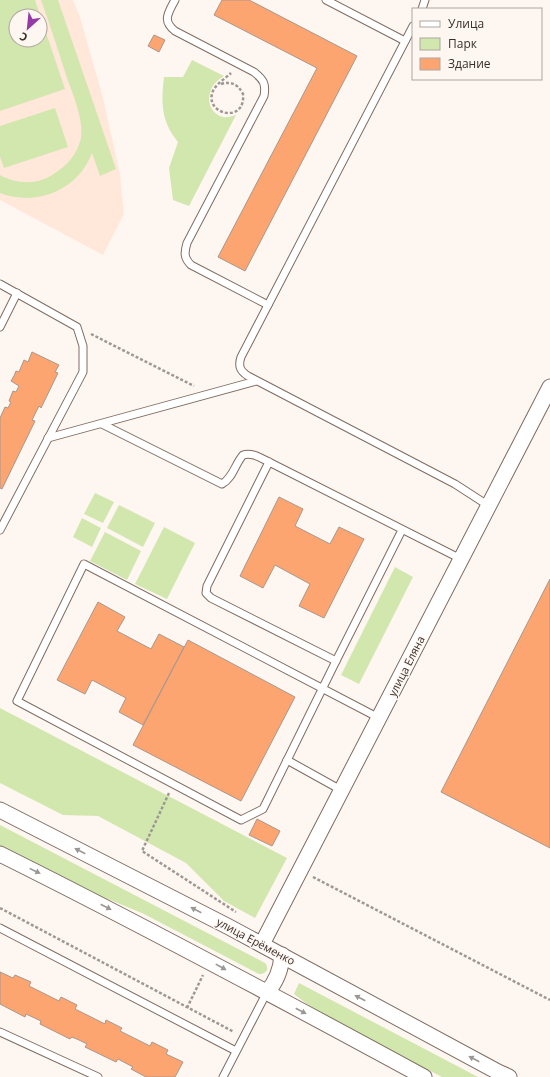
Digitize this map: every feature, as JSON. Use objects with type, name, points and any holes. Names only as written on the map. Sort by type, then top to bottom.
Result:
[{"type":"street","name":"улица Еляна","points":[[262,944],[550,387]]},
{"type":"street","name":"улица Ерёменко","points":[[0,810],[262,944],[491,1069],[509,1077]]},
{"type":"street","points":[[0,854],[106,907],[424,1077]]},
{"type":"street","points":[[267,992],[275,982],[280,970],[282,955]]},
{"type":"lane","points":[[175,0],[168,13],[167,19],[169,26],[175,31],[254,72],[262,79],[265,88],[264,96],[187,243],[184,252],[186,260],[191,265],[268,305]]},
{"type":"lane","points":[[326,0],[405,41]]},
{"type":"lane","points":[[412,28],[239,362],[242,372],[256,381],[455,484],[489,506]]},
{"type":"lane","points":[[0,284],[77,327],[84,346],[83,372],[0,530]]},
{"type":"lane","points":[[0,327],[17,293]]},
{"type":"lane","points":[[48,438],[256,381]]},
{"type":"lane","points":[[102,424],[222,484],[230,477],[243,454],[252,454],[461,559]]},
{"type":"lane","points":[[269,462],[207,586],[206,593],[211,598],[336,661]]},
{"type":"lane","points":[[379,718],[323,688],[84,564],[17,701],[241,820],[263,809],[323,688],[336,661],[402,530]]},
{"type":"lane","points":[[287,760],[341,790]]},
{"type":"lane","points":[[0,928],[236,1051]]},
{"type":"lane","points":[[223,1077],[267,992]]},
{"type":"lane","points":[[0,1032],[98,1077]]},
{"type":"path","points":[[232,83],[236,85],[243,94],[242,104],[239,109],[234,112],[224,113],[215,107],[212,97],[213,91],[221,84],[232,83]]},
{"type":"path","points":[[77,327],[209,394]]},
{"type":"path","points":[[300,870],[550,1000]]},
{"type":"path","points":[[0,908],[244,1037]]},
{"type":"shaded area","points":[[0,0],[73,0],[80,17],[102,94],[120,174],[124,214],[103,255],[0,200]]},
{"type":"green space","points":[[0,0],[35,0],[38,8],[8,8],[8,48],[48,48],[48,39],[65,89],[0,111]]},
{"type":"green space","points":[[41,0],[58,0],[116,169],[100,176],[92,153],[86,166],[77,177],[66,186],[55,192],[42,196],[28,198],[14,197],[0,193],[0,175],[19,182],[33,182],[46,178],[57,172],[71,160],[77,150],[81,138],[81,123],[77,106],[48,20],[48,8],[44,8]]},
{"type":"green space","points":[[192,60],[224,76],[214,84],[209,98],[209,103],[215,113],[223,117],[236,115],[189,206],[173,200],[169,168],[178,142],[168,127],[165,119],[163,95],[164,77],[183,77]]},
{"type":"green space","points":[[55,108],[68,147],[4,168],[0,157],[0,126]]},
{"type":"green space","points":[[95,493],[114,502],[103,523],[84,514]]},
{"type":"green space","points":[[119,505],[155,523],[143,547],[107,528]]},
{"type":"green space","points":[[82,518],[101,528],[92,547],[73,537]]},
{"type":"green space","points":[[164,527],[195,543],[167,599],[135,584]]},
{"type":"green space","points":[[105,532],[141,551],[127,580],[90,561]]},
{"type":"green space","points":[[395,567],[413,577],[359,684],[341,675]]},
{"type":"green space","points":[[0,708],[287,858],[255,918],[224,901],[186,863],[98,816],[63,815],[0,783]]},
{"type":"green space","points":[[0,825],[265,963],[267,967],[266,971],[259,974],[144,914],[78,888],[0,847]]},
{"type":"green space","points":[[299,983],[478,1077],[442,1077],[320,1014],[294,994]]},
{"type":"building","points":[[222,0],[249,0],[357,56],[245,271],[218,257],[317,68],[214,15]]},
{"type":"building","points":[[154,35],[165,40],[159,52],[148,46]]},
{"type":"building","points":[[32,352],[59,365],[55,372],[58,373],[41,408],[39,406],[32,420],[35,421],[2,489],[0,488],[0,418],[5,407],[8,408],[11,402],[9,401],[13,391],[16,392],[19,386],[11,381],[16,371],[19,372],[24,360],[28,362]]},
{"type":"building","points":[[279,497],[303,509],[295,526],[330,544],[339,527],[364,539],[324,618],[299,606],[310,584],[275,565],[263,588],[240,576]]},
{"type":"building","points":[[550,579],[550,848],[441,792]]},
{"type":"building","points":[[98,602],[125,617],[117,631],[151,649],[159,634],[184,647],[143,725],[119,712],[126,698],[92,680],[85,694],[57,680]]},
{"type":"building","points":[[188,640],[295,697],[241,801],[133,745]]},
{"type":"building","points":[[257,819],[280,831],[272,846],[249,835]]},
{"type":"building","points":[[0,972],[13,978],[15,975],[31,982],[29,986],[59,1001],[61,997],[77,1005],[75,1009],[105,1024],[106,1020],[122,1028],[120,1031],[150,1046],[152,1042],[168,1050],[166,1054],[183,1062],[175,1077],[146,1077],[131,1069],[133,1067],[118,1059],[116,1062],[85,1047],[87,1044],[79,1040],[72,1037],[70,1039],[40,1024],[41,1021],[26,1014],[25,1017],[0,1004]]}]
